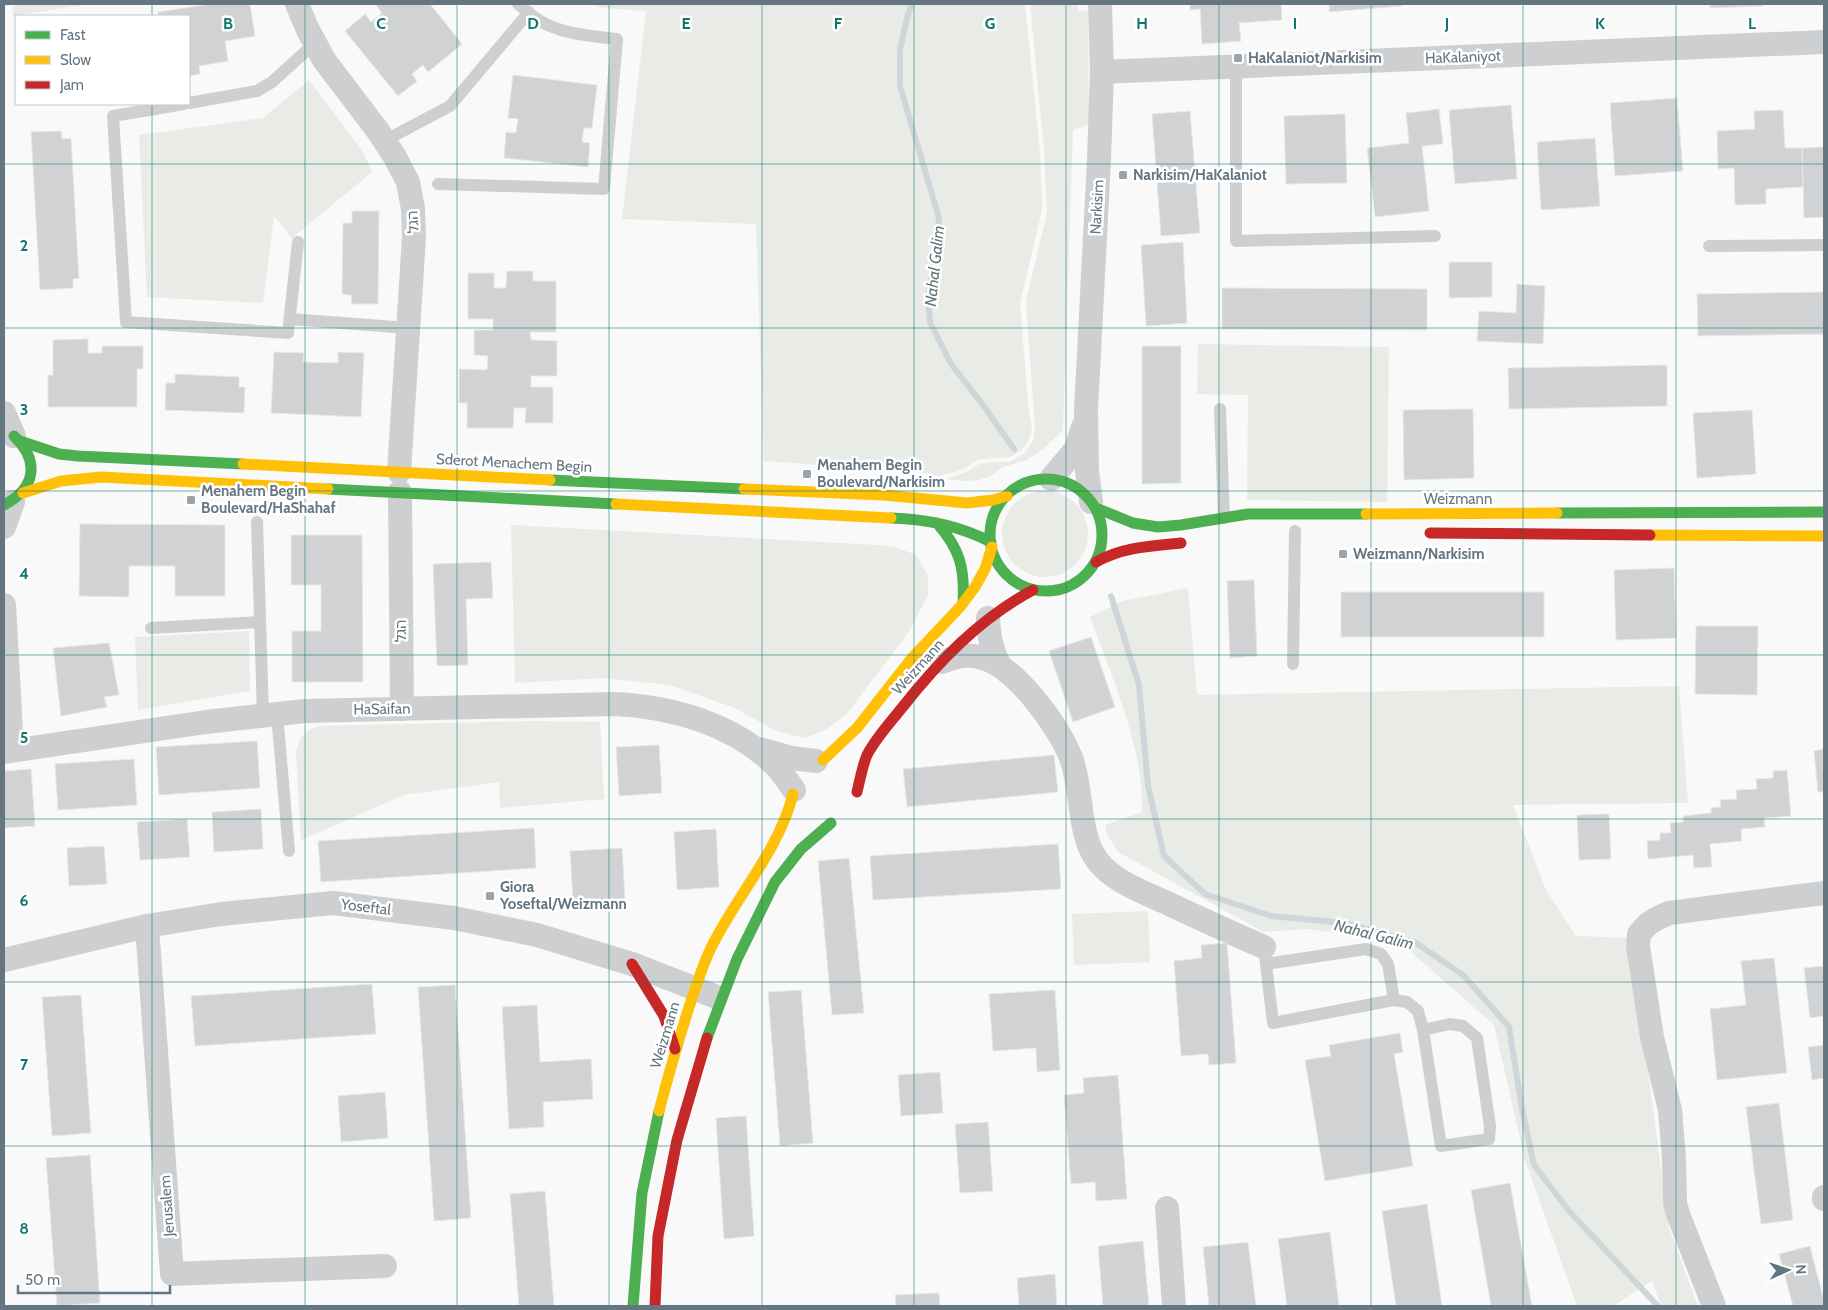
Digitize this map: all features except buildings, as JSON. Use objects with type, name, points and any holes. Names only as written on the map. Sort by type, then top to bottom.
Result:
[{"type":"street","name":"הגל","points":[[297,4],[324,60],[396,157],[408,182],[413,209],[414,237],[399,482],[402,709]]},
{"type":"street","name":"Narkisim","points":[[1093,505],[1088,471],[1086,410],[1102,72],[1100,4]]},
{"type":"street","name":"HaKalaniyot","points":[[1102,72],[1824,42]]},
{"type":"street","name":"Narkisim","points":[[1051,478],[1076,448],[1082,432],[1086,410]]},
{"type":"street","points":[[4,413],[13,436],[29,455],[32,469],[29,482],[13,500],[4,527]]},
{"type":"street","name":"Sderot Menachem Begin","points":[[13,436],[60,454],[78,456],[399,482],[898,518],[937,523],[983,537],[992,544]]},
{"type":"street","name":"Sderot Menachem Begin","points":[[13,500],[48,484],[67,479],[92,477],[399,482],[882,495],[967,504],[987,502],[1007,496]]},
{"type":"street","points":[[1096,562],[1102,544],[1102,526],[1093,505],[1084,493],[1068,483],[1051,478],[1032,480],[1015,488],[1002,501],[993,517],[990,536],[993,554],[1002,570],[1016,582],[1033,590],[1051,591],[1069,587],[1084,576],[1096,562],[1115,551],[1196,541]]},
{"type":"street","name":"Weizmann","points":[[1093,505],[1129,522],[1145,526],[1177,526],[1224,518],[1284,512],[1338,514],[1824,512]]},
{"type":"street","points":[[937,523],[947,533],[961,556],[964,571],[963,603]]},
{"type":"street","points":[[1417,532],[1824,536]]},
{"type":"street","name":"Weizmann","points":[[633,1306],[642,1193],[654,1126],[675,1049],[711,948],[730,911],[778,834],[809,773],[857,728],[912,658],[963,603],[985,569],[992,544]]},
{"type":"street","name":"Weizmann","points":[[850,772],[855,781],[856,797],[868,754],[877,739],[911,696],[942,662],[988,618],[1009,602],[1033,590]]},
{"type":"street","points":[[4,605],[8,752]]},
{"type":"street","points":[[988,618],[988,635],[998,664]]},
{"type":"street","points":[[942,662],[967,655],[980,657],[998,664],[1027,691],[1061,738],[1071,758],[1077,781],[1087,842],[1093,855],[1103,868],[1128,885],[1265,955]]},
{"type":"street","name":"HaSaifan","points":[[8,752],[206,722],[305,711],[585,703],[644,706],[699,719],[736,736],[754,747],[776,766],[809,773]]},
{"type":"street","name":"HaSaifan","points":[[754,747],[792,758],[809,773]]},
{"type":"street","points":[[801,813],[796,804],[809,773]]},
{"type":"street","points":[[655,1306],[658,1236],[677,1140],[703,1048],[737,960],[775,882],[801,850],[836,821],[820,824],[815,822]]},
{"type":"street","points":[[1714,1306],[1674,1202],[1674,1158],[1670,1110],[1652,1037],[1639,959],[1638,946],[1640,934],[1656,918],[1669,913],[1824,893]]},
{"type":"street","name":"Yoseftal","points":[[4,960],[147,926],[221,914],[333,903],[454,918],[537,935],[632,964],[721,999]]},
{"type":"street","name":"Jerusalem","points":[[147,926],[172,1274],[385,1266]]},
{"type":"street","points":[[632,964],[664,1016],[675,1049]]},
{"type":"street","points":[[1167,1208],[1174,1306]]},
{"type":"lane","points":[[438,184],[604,188],[617,39],[561,30],[538,20],[518,4]]},
{"type":"lane","points":[[384,141],[450,106],[529,12]]},
{"type":"lane","points":[[190,103],[257,91],[272,82],[315,43]]},
{"type":"lane","points":[[1236,66],[1236,241],[1434,236]]},
{"type":"lane","points":[[178,105],[113,116],[126,322],[288,333],[298,242]]},
{"type":"lane","points":[[1709,246],[1824,245]]},
{"type":"lane","points":[[290,319],[408,328]]},
{"type":"lane","points":[[1220,409],[1224,518]]},
{"type":"lane","points":[[257,522],[260,622],[270,714],[289,850]]},
{"type":"lane","points":[[1293,664],[1294,531]]},
{"type":"lane","points":[[151,628],[260,622]]},
{"type":"lane","points":[[1394,1000],[1388,964],[1381,954],[1366,949],[1265,955],[1273,1023],[1394,1000],[1408,1002],[1418,1011],[1423,1030],[1441,1146],[1489,1139],[1490,1126],[1477,1038],[1463,1026],[1450,1024],[1423,1030]]},
{"type":"shaded area","points":[[13,4],[90,4],[15,15],[13,16]]},
{"type":"shaded area","points":[[589,4],[1025,4],[1040,153],[1042,209],[1020,304],[1029,413],[1032,427],[1029,440],[1022,450],[1010,457],[977,460],[962,470],[939,476],[911,471],[764,461],[756,224],[622,219],[646,11],[604,8]]},
{"type":"shaded area","points":[[1030,4],[1078,4],[1078,11],[1088,10],[1089,124],[1073,130],[1063,430],[1043,449],[1027,460],[1003,467],[991,476],[979,480],[964,481],[946,479],[969,471],[979,464],[1009,462],[1025,453],[1033,441],[1035,429],[1026,301],[1047,213],[1044,149]]},
{"type":"shaded area","points":[[309,80],[363,152],[372,172],[292,238],[274,216],[263,303],[147,297],[139,135],[263,118]]},
{"type":"shaded area","points":[[1198,344],[1389,347],[1387,502],[1247,500],[1248,395],[1197,394]]},
{"type":"shaded area","points":[[1045,491],[1061,495],[1075,504],[1084,518],[1088,534],[1084,550],[1075,564],[1061,573],[1045,577],[1029,573],[1015,564],[1006,550],[1002,534],[1006,518],[1015,504],[1029,495]]},
{"type":"shaded area","points":[[511,525],[877,545],[898,548],[916,555],[928,576],[928,595],[910,630],[846,715],[825,730],[805,738],[776,731],[735,708],[670,685],[604,678],[515,683]]},
{"type":"shaded area","points":[[1188,588],[1197,695],[1679,686],[1688,803],[1513,805],[1546,890],[1576,936],[1630,938],[1669,1228],[1698,1306],[1661,1306],[1652,1281],[1613,1306],[1577,1306],[1525,1160],[1494,1025],[1402,944],[1310,929],[1264,932],[1118,852],[1107,834],[1105,825],[1142,812],[1141,788],[1138,763],[1125,713],[1090,617],[1122,601]]},
{"type":"shaded area","points":[[249,631],[250,691],[138,710],[135,637]]},
{"type":"shaded area","points":[[533,721],[600,722],[604,799],[500,808],[499,782],[404,795],[301,840],[296,751],[306,732],[319,726]]},
{"type":"shaded area","points":[[1148,911],[1150,962],[1074,965],[1072,914]]},
{"type":"waterway","name":"Nahal Galim","points":[[912,4],[900,50],[900,86],[939,218],[937,244],[928,296],[930,322],[951,364],[1014,449]]},
{"type":"waterway","name":"Nahal Galim","points":[[1111,596],[1139,685],[1148,786],[1164,856],[1205,894],[1271,916],[1345,923],[1416,943],[1463,975],[1509,1027],[1522,1109],[1534,1165],[1569,1211],[1658,1306]]},
{"type":"traffic: fast","points":[[4,505],[23,491],[31,474],[31,464],[28,455],[14,436]]},
{"type":"traffic: fast","points":[[20,441],[59,454],[78,456],[243,464]]},
{"type":"traffic: fast","points":[[1046,479],[1067,483],[1086,495],[1098,514],[1102,535],[1098,556],[1086,575],[1067,587],[1046,591],[1025,587],[1006,575],[994,556],[990,535],[994,514],[1006,495],[1025,483],[1046,479]]},
{"type":"traffic: fast","points":[[550,480],[744,489]]},
{"type":"traffic: fast","points":[[328,489],[616,504]]},
{"type":"traffic: fast","points":[[1096,508],[1133,523],[1158,527],[1248,514],[1366,514]]},
{"type":"traffic: fast","points":[[1557,513],[1824,512]]},
{"type":"traffic: fast","points":[[891,518],[942,524],[991,542]]},
{"type":"traffic: fast","points":[[937,523],[945,532],[956,551],[962,569],[963,603]]},
{"type":"traffic: fast","points":[[707,1038],[737,959],[775,882],[801,849],[831,823]]},
{"type":"traffic: fast","points":[[633,1306],[642,1193],[659,1111]]},
{"type":"traffic: slow","points":[[243,464],[550,480]]},
{"type":"traffic: slow","points":[[23,493],[61,481],[101,477],[328,489]]},
{"type":"traffic: slow","points":[[744,489],[884,495],[967,503],[993,500],[1007,496]]},
{"type":"traffic: slow","points":[[616,504],[891,518]]},
{"type":"traffic: slow","points":[[1366,514],[1557,513]]},
{"type":"traffic: slow","points":[[1650,535],[1824,536]]},
{"type":"traffic: slow","points":[[823,760],[857,728],[912,658],[960,607],[975,587],[985,569],[992,547]]},
{"type":"traffic: slow","points":[[659,1111],[683,1026],[711,948],[778,835],[793,794]]},
{"type":"traffic: jam","points":[[1430,533],[1650,535]]},
{"type":"traffic: jam","points":[[1096,562],[1127,550],[1181,543]]},
{"type":"traffic: jam","points":[[857,792],[867,755],[883,731],[915,692],[945,658],[977,628],[1033,590]]},
{"type":"traffic: jam","points":[[632,964],[664,1016],[675,1049]]},
{"type":"traffic: jam","points":[[655,1306],[658,1236],[677,1140],[707,1038]]},
{"type":"place","name":"HaKalaniot/Narkisim","points":[[1238,58]]},
{"type":"place","name":"Narkisim/HaKalaniot","points":[[1123,175]]},
{"type":"place","name":"Menahem Begin Boulevard/Narkisim","points":[[807,474]]},
{"type":"place","name":"Menahem Begin Boulevard/HaShahaf","points":[[191,500]]},
{"type":"place","name":"Weizmann/Narkisim","points":[[1343,554]]},
{"type":"place","name":"Giora Yoseftal/Weizmann","points":[[490,896]]}]
